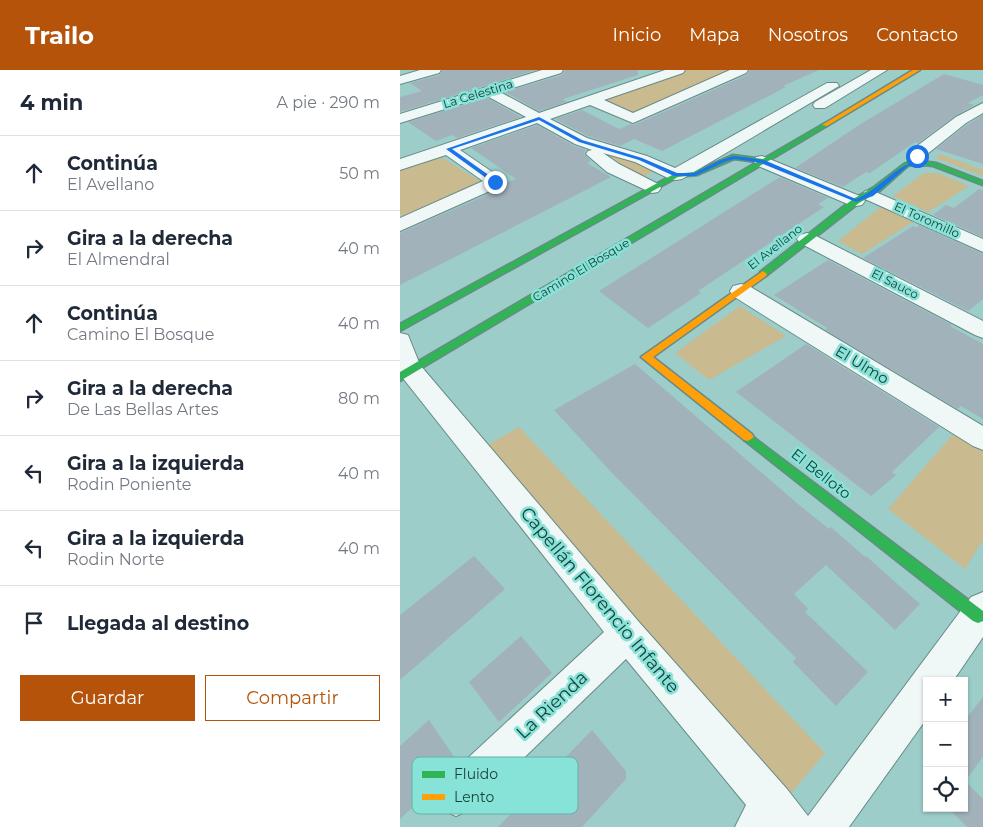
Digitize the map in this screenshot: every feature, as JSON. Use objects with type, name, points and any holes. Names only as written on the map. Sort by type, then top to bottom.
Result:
[{"type":"street","points":[[400,80],[434,70]]},
{"type":"street","name":"La Celestina","points":[[400,119],[556,70]]},
{"type":"street","points":[[400,166],[678,70]]},
{"type":"street","points":[[592,100],[633,119],[741,70]]},
{"type":"street","points":[[488,92],[580,141],[641,159],[676,174],[695,174],[733,158],[880,70]]},
{"type":"street","name":"Camino El Bosque","points":[[404,372],[917,70]]},
{"type":"street","points":[[400,328],[832,86]]},
{"type":"street","points":[[983,107],[961,120],[919,152],[917,156],[919,162],[935,164],[983,183]]},
{"type":"street","points":[[580,141],[613,168],[652,188]]},
{"type":"street","points":[[400,225],[495,182],[448,149]]},
{"type":"street","points":[[733,158],[762,161]]},
{"type":"street","name":"El Toromillo","points":[[762,161],[863,198],[983,246]]},
{"type":"street","name":"El Avellano","points":[[646,357],[742,291],[906,165],[919,162]]},
{"type":"street","name":"El Sauco","points":[[808,239],[983,330]]},
{"type":"street","name":"El Ulmo","points":[[742,291],[983,439]]},
{"type":"street","name":"Capellán Florencio Infante","points":[[400,341],[406,362],[404,372],[627,634],[773,819]]},
{"type":"street","name":"El Belloto","points":[[646,357],[981,612]]},
{"type":"street","points":[[934,677],[981,612]]},
{"type":"street","name":"La Rienda","points":[[497,757],[627,634]]},
{"type":"street","points":[[824,827],[923,691]]},
{"type":"shaded area","points":[[688,70],[732,70],[630,115],[601,100]]},
{"type":"shaded area","points":[[593,149],[658,169],[641,178]]},
{"type":"shaded area","points":[[940,154],[983,170],[983,176],[936,158]]},
{"type":"shaded area","points":[[439,156],[485,184],[405,217],[400,214],[400,170]]},
{"type":"shaded area","points":[[924,173],[938,173],[969,186],[928,212],[893,196]]},
{"type":"shaded area","points":[[883,205],[916,220],[862,254],[838,241]]},
{"type":"shaded area","points":[[740,306],[786,336],[709,380],[675,353]]},
{"type":"shaded area","points":[[519,427],[825,753],[787,798],[484,447]]},
{"type":"shaded area","points":[[955,432],[983,449],[983,540],[965,569],[888,509]]},
{"type":"building","points":[[443,70],[536,70],[400,112],[400,97],[422,91],[410,83],[440,75]]},
{"type":"building","points":[[565,70],[638,70],[638,75],[566,98],[563,100],[567,102],[539,111],[505,92],[562,75]]},
{"type":"building","points":[[750,70],[819,70],[783,86],[786,87],[662,151],[634,139],[620,146],[588,136],[555,119],[582,110],[619,129],[631,124],[634,125],[747,75]]},
{"type":"building","points":[[944,74],[983,85],[983,95],[968,103],[974,105],[955,116],[918,143],[915,142],[870,173],[866,172],[843,187],[795,168],[859,125]]},
{"type":"building","points":[[487,98],[521,117],[457,138],[452,135],[436,141],[408,122]]},
{"type":"building","points":[[983,115],[983,164],[936,149],[967,125]]},
{"type":"building","points":[[537,125],[574,146],[586,150],[584,154],[591,161],[587,163],[611,177],[400,285],[400,233],[502,188],[505,183],[516,179],[471,148]]},
{"type":"building","points":[[780,177],[828,198],[818,204],[824,207],[698,291],[701,293],[648,328],[599,291]]},
{"type":"building","points":[[979,189],[983,190],[983,237],[933,215],[946,205],[954,208]]},
{"type":"building","points":[[919,225],[983,254],[983,299],[968,311],[863,258],[913,226],[916,228]]},
{"type":"building","points":[[828,260],[952,325],[950,326],[983,344],[983,419],[961,406],[958,409],[825,330],[827,328],[774,295]]},
{"type":"building","points":[[806,344],[939,427],[892,472],[896,475],[871,496],[736,392]]},
{"type":"building","points":[[635,364],[798,504],[829,529],[831,527],[920,604],[895,630],[826,565],[794,594],[808,609],[805,612],[868,672],[836,706],[793,662],[796,658],[613,474],[554,410]]},
{"type":"building","points":[[474,556],[505,589],[400,680],[400,615]]},
{"type":"building","points":[[521,636],[552,673],[499,722],[469,682]]},
{"type":"building","points":[[983,697],[983,757],[968,777],[968,722],[968,716]]},
{"type":"building","points":[[429,720],[454,757],[412,757],[412,808],[400,819],[400,746]]},
{"type":"building","points":[[592,730],[626,771],[626,779],[582,827],[498,827],[511,814],[578,814],[578,757],[566,757]]},
{"type":"building","points":[[968,784],[983,799],[983,827],[967,827],[952,812],[968,812]]},
{"type":"traffic: fast","points":[[400,377],[825,125]]},
{"type":"traffic: fast","points":[[400,328],[676,175],[695,174],[733,157],[762,161]]},
{"type":"traffic: fast","points":[[763,274],[856,201],[877,189],[906,165],[914,162],[934,164],[983,183]]},
{"type":"traffic: fast","points":[[748,437],[978,616]]},
{"type":"traffic: slow","points":[[825,125],[917,70]]},
{"type":"traffic: slow","points":[[748,437],[646,357],[763,274]]},
{"type":"route","points":[[495,182],[448,149],[539,118],[580,141],[641,159],[676,174],[686,176],[695,174],[722,161],[743,158],[762,161],[856,200],[871,195],[906,165],[919,162],[917,156]]}]
